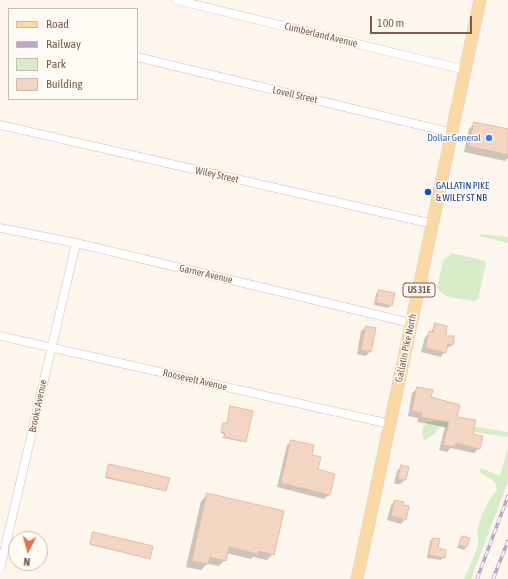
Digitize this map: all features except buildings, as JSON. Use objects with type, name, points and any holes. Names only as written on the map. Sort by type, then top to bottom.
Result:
[{"type":"main road","name":"Gallatin Pike North","points":[[357,579],[411,323],[434,224],[480,0]]},
{"type":"street","name":"Cumberland Avenue","points":[[176,0],[465,70]]},
{"type":"street","name":"Lovell Street","points":[[138,57],[453,133]]},
{"type":"street","name":"Wiley Street","points":[[0,125],[434,224]]},
{"type":"street","name":"Garner Avenue","points":[[0,228],[76,243],[411,323]]},
{"type":"street","name":"Brooks Avenue","points":[[0,569],[76,243]]},
{"type":"street","name":"Roosevelt Avenue","points":[[0,336],[390,424]]},
{"type":"green space","points":[[482,234],[508,237],[508,243],[479,236]]},
{"type":"green space","points":[[452,253],[485,261],[486,264],[478,299],[474,301],[459,299],[443,294],[439,291],[437,287],[443,261]]},
{"type":"green space","points":[[439,421],[508,432],[508,437],[439,427],[434,435],[424,440],[422,429],[428,422]]},
{"type":"green space","points":[[508,447],[508,482],[471,579],[464,579],[478,545],[477,532],[480,521],[487,504],[497,490],[495,482],[479,472],[481,468],[500,476]]},
{"type":"railway","points":[[477,579],[508,496]]},
{"type":"railway","points":[[493,579],[508,541]]},
{"type":"place","name":"Dollar General","points":[[489,138]]},
{"type":"place","name":"GALLATIN PIKE & WILEY ST NB","points":[[428,192]]}]
